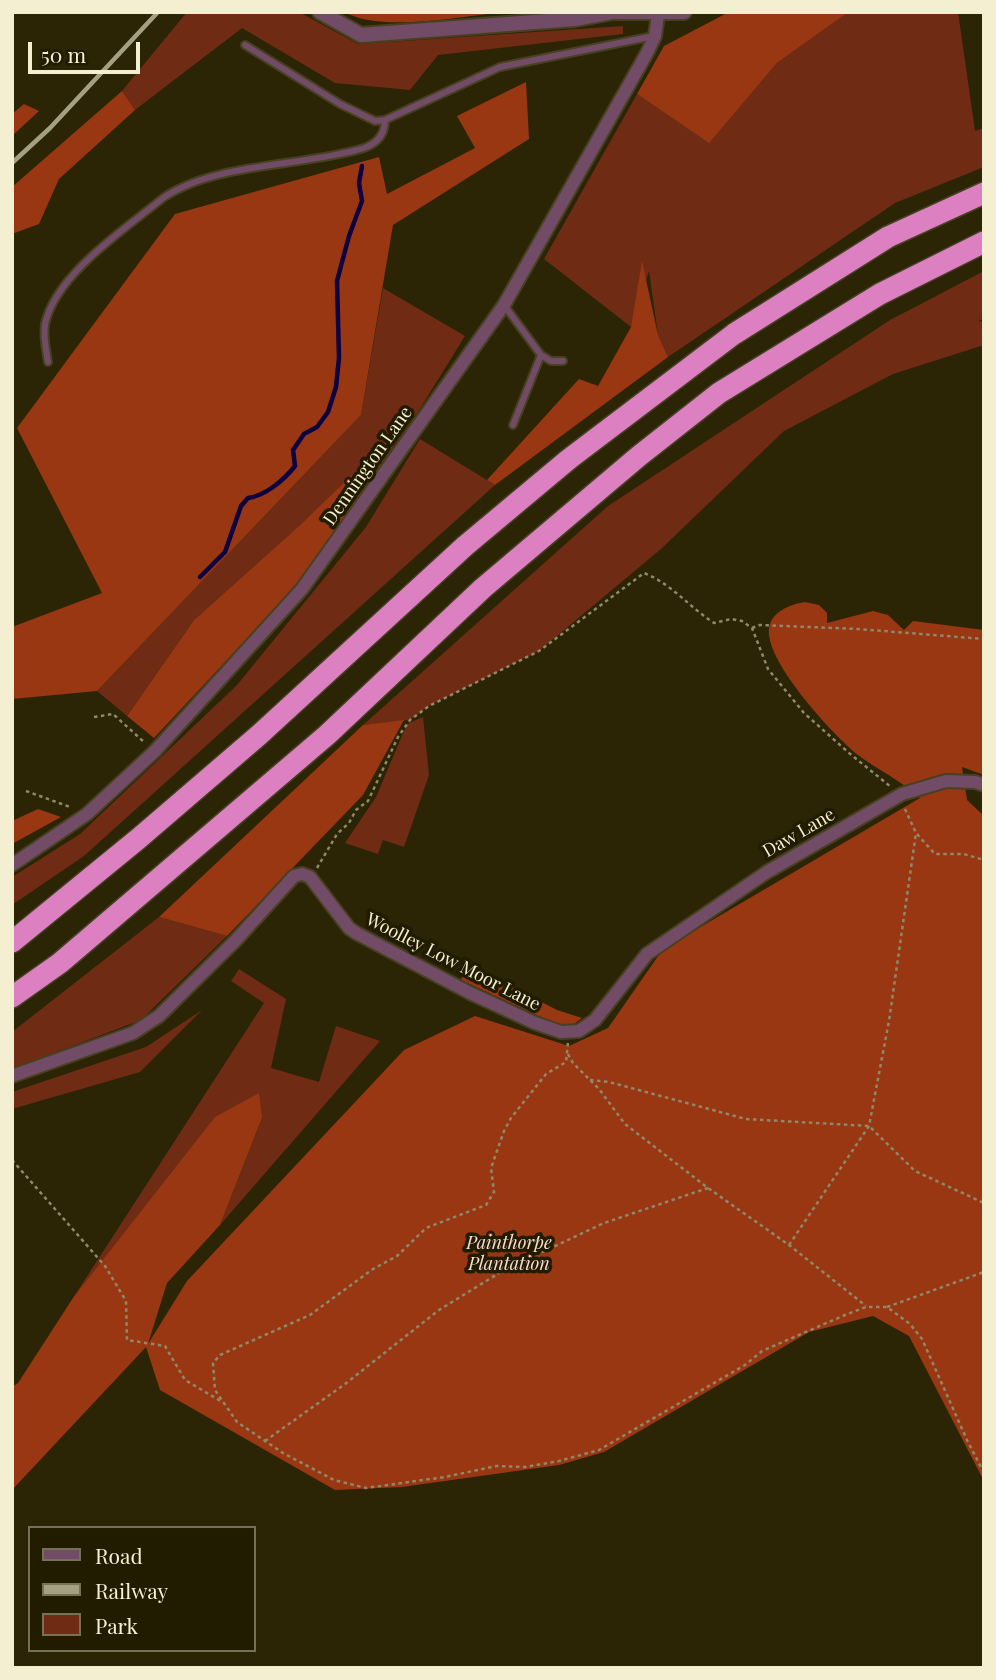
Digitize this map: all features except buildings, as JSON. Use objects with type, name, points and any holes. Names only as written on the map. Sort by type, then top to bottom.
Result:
[{"type":"highway","points":[[12,942],[259,735],[465,546],[580,451],[734,334],[888,237],[984,193]]},
{"type":"highway","points":[[12,997],[60,963],[327,735],[482,588],[709,401],[880,295],[984,242]]},
{"type":"street","points":[[320,12],[361,35],[575,19],[614,12],[684,12]]},
{"type":"street","name":"Dennington Lane","points":[[12,865],[86,814],[155,751],[302,589],[504,304],[656,36],[658,14]]},
{"type":"street","name":"Daw Lane","points":[[568,1033],[579,1031],[595,1020],[647,954],[767,872],[902,794],[946,781],[984,785]]},
{"type":"street","points":[[12,1076],[133,1033],[159,1016],[235,941],[294,876],[302,874],[310,877]]},
{"type":"street","name":"Woolley Low Moor Lane","points":[[310,877],[342,920],[356,933],[535,1024],[568,1033]]},
{"type":"lane","points":[[245,45],[340,104],[375,121],[385,120],[500,67],[656,36]]},
{"type":"lane","points":[[48,362],[44,331],[52,304],[81,267],[163,198],[176,189],[206,179],[364,148],[372,145],[383,134],[385,120]]},
{"type":"lane","points":[[504,304],[541,355],[551,361],[563,361]]},
{"type":"lane","points":[[513,425],[541,355]]},
{"type":"path","points":[[310,877],[316,872],[337,834],[349,823],[356,810],[368,801],[398,737],[410,719],[429,706],[539,651],[644,573],[660,579],[697,612],[714,623],[732,619],[742,621],[752,628],[768,669],[804,713],[849,753],[902,794],[906,813],[916,832],[935,855],[964,854],[984,860]]},
{"type":"path","points":[[752,628],[760,625],[858,629],[984,639]]},
{"type":"path","points":[[94,717],[113,714],[155,751]]},
{"type":"path","points":[[26,790],[86,814]]},
{"type":"path","points":[[789,1245],[869,1126],[889,1021],[916,832]]},
{"type":"path","points":[[568,1033],[566,1062],[546,1074],[503,1131],[491,1168],[494,1192],[486,1205],[425,1228],[390,1261],[373,1269],[310,1315],[220,1355],[214,1363],[215,1390],[237,1422],[334,1480],[366,1488],[445,1477],[496,1466],[525,1466],[572,1459],[599,1450],[634,1431],[745,1365],[762,1351],[806,1330],[866,1307],[887,1307],[984,1272]]},
{"type":"path","points":[[568,1054],[625,1124],[708,1188],[789,1245],[866,1307]]},
{"type":"path","points":[[590,1080],[609,1082],[746,1119],[869,1126],[915,1171],[984,1203]]},
{"type":"path","points":[[12,1160],[105,1266],[126,1301],[127,1340],[165,1346],[185,1380],[227,1405]]},
{"type":"path","points":[[265,1441],[345,1384],[439,1310],[504,1270],[604,1223],[708,1188]]},
{"type":"path","points":[[887,1307],[910,1324],[922,1339],[984,1473]]},
{"type":"green space","points":[[187,12],[299,12],[358,44],[623,26],[623,34],[438,55],[410,90],[335,83],[242,28],[135,110],[122,91]]},
{"type":"green space","points":[[345,12],[505,12],[400,22],[360,18]]},
{"type":"green space","points":[[729,12],[848,12],[777,63],[709,143],[637,94],[664,46]]},
{"type":"green space","points":[[847,12],[958,12],[975,131],[984,128],[984,167],[895,203],[668,357],[658,335],[649,271],[631,327],[544,259],[637,94],[709,142],[777,63]]},
{"type":"green space","points":[[526,82],[529,139],[393,225],[361,415],[97,691],[12,699],[12,627],[102,593],[17,428],[175,214],[379,157],[387,194],[475,148],[457,116]]},
{"type":"green space","points":[[122,91],[135,110],[59,179],[39,224],[12,234],[12,187]]},
{"type":"green space","points":[[24,104],[39,111],[12,136],[12,114]]},
{"type":"green space","points":[[642,261],[658,335],[668,357],[495,485],[487,480],[579,379],[598,386],[631,327]]},
{"type":"green space","points":[[984,271],[984,318],[979,321],[984,322],[984,345],[893,374],[784,431],[661,549],[539,651],[429,706],[410,720],[363,725],[608,506],[890,320]]},
{"type":"green space","points":[[383,288],[465,336],[418,412],[300,525],[194,620],[127,716],[97,691],[361,415]]},
{"type":"green space","points":[[417,412],[297,585],[154,738],[127,716],[194,620],[300,525]]},
{"type":"green space","points":[[420,439],[495,485],[84,856],[12,905],[12,877],[80,834],[237,685],[366,527]]},
{"type":"green space","name":"Painthorpe Plantation","points":[[805,602],[819,605],[827,613],[827,623],[873,611],[888,615],[904,630],[913,621],[984,630],[984,775],[962,767],[967,800],[984,816],[984,1481],[909,1336],[873,1316],[809,1332],[604,1452],[559,1465],[402,1487],[335,1490],[160,1390],[146,1347],[12,1490],[12,1387],[18,1383],[73,1298],[215,1117],[259,1093],[262,1118],[220,1225],[167,1283],[148,1344],[187,1281],[404,1050],[475,1016],[569,1046],[608,1028],[663,949],[920,798],[847,745],[801,694],[775,655],[769,638],[772,619],[780,611]]},
{"type":"green space","points":[[423,717],[429,775],[404,847],[383,840],[378,854],[345,843],[376,797],[407,724]]},
{"type":"green space","points":[[404,720],[363,795],[227,936],[159,917],[363,725]]},
{"type":"green space","points":[[38,809],[61,817],[12,844],[12,821]]},
{"type":"green space","points":[[159,917],[227,936],[141,1020],[12,1069],[12,1032]]},
{"type":"green space","points":[[468,964],[557,1010],[582,1018],[570,1027],[554,1023],[461,980]]},
{"type":"green space","points":[[239,969],[286,999],[271,1068],[319,1082],[336,1026],[380,1041],[220,1225],[262,1118],[73,1298],[264,1003],[231,981]]},
{"type":"green space","points":[[202,1010],[140,1072],[12,1109],[12,1092],[146,1047]]},
{"type":"waterway","points":[[200,577],[225,552],[241,506],[248,498],[261,494],[280,482],[291,471],[295,466],[293,450],[304,434],[317,427],[328,412],[336,387],[339,358],[337,281],[362,201],[359,183],[362,166]]},
{"type":"railway","points":[[12,163],[50,128],[158,12]]}]
